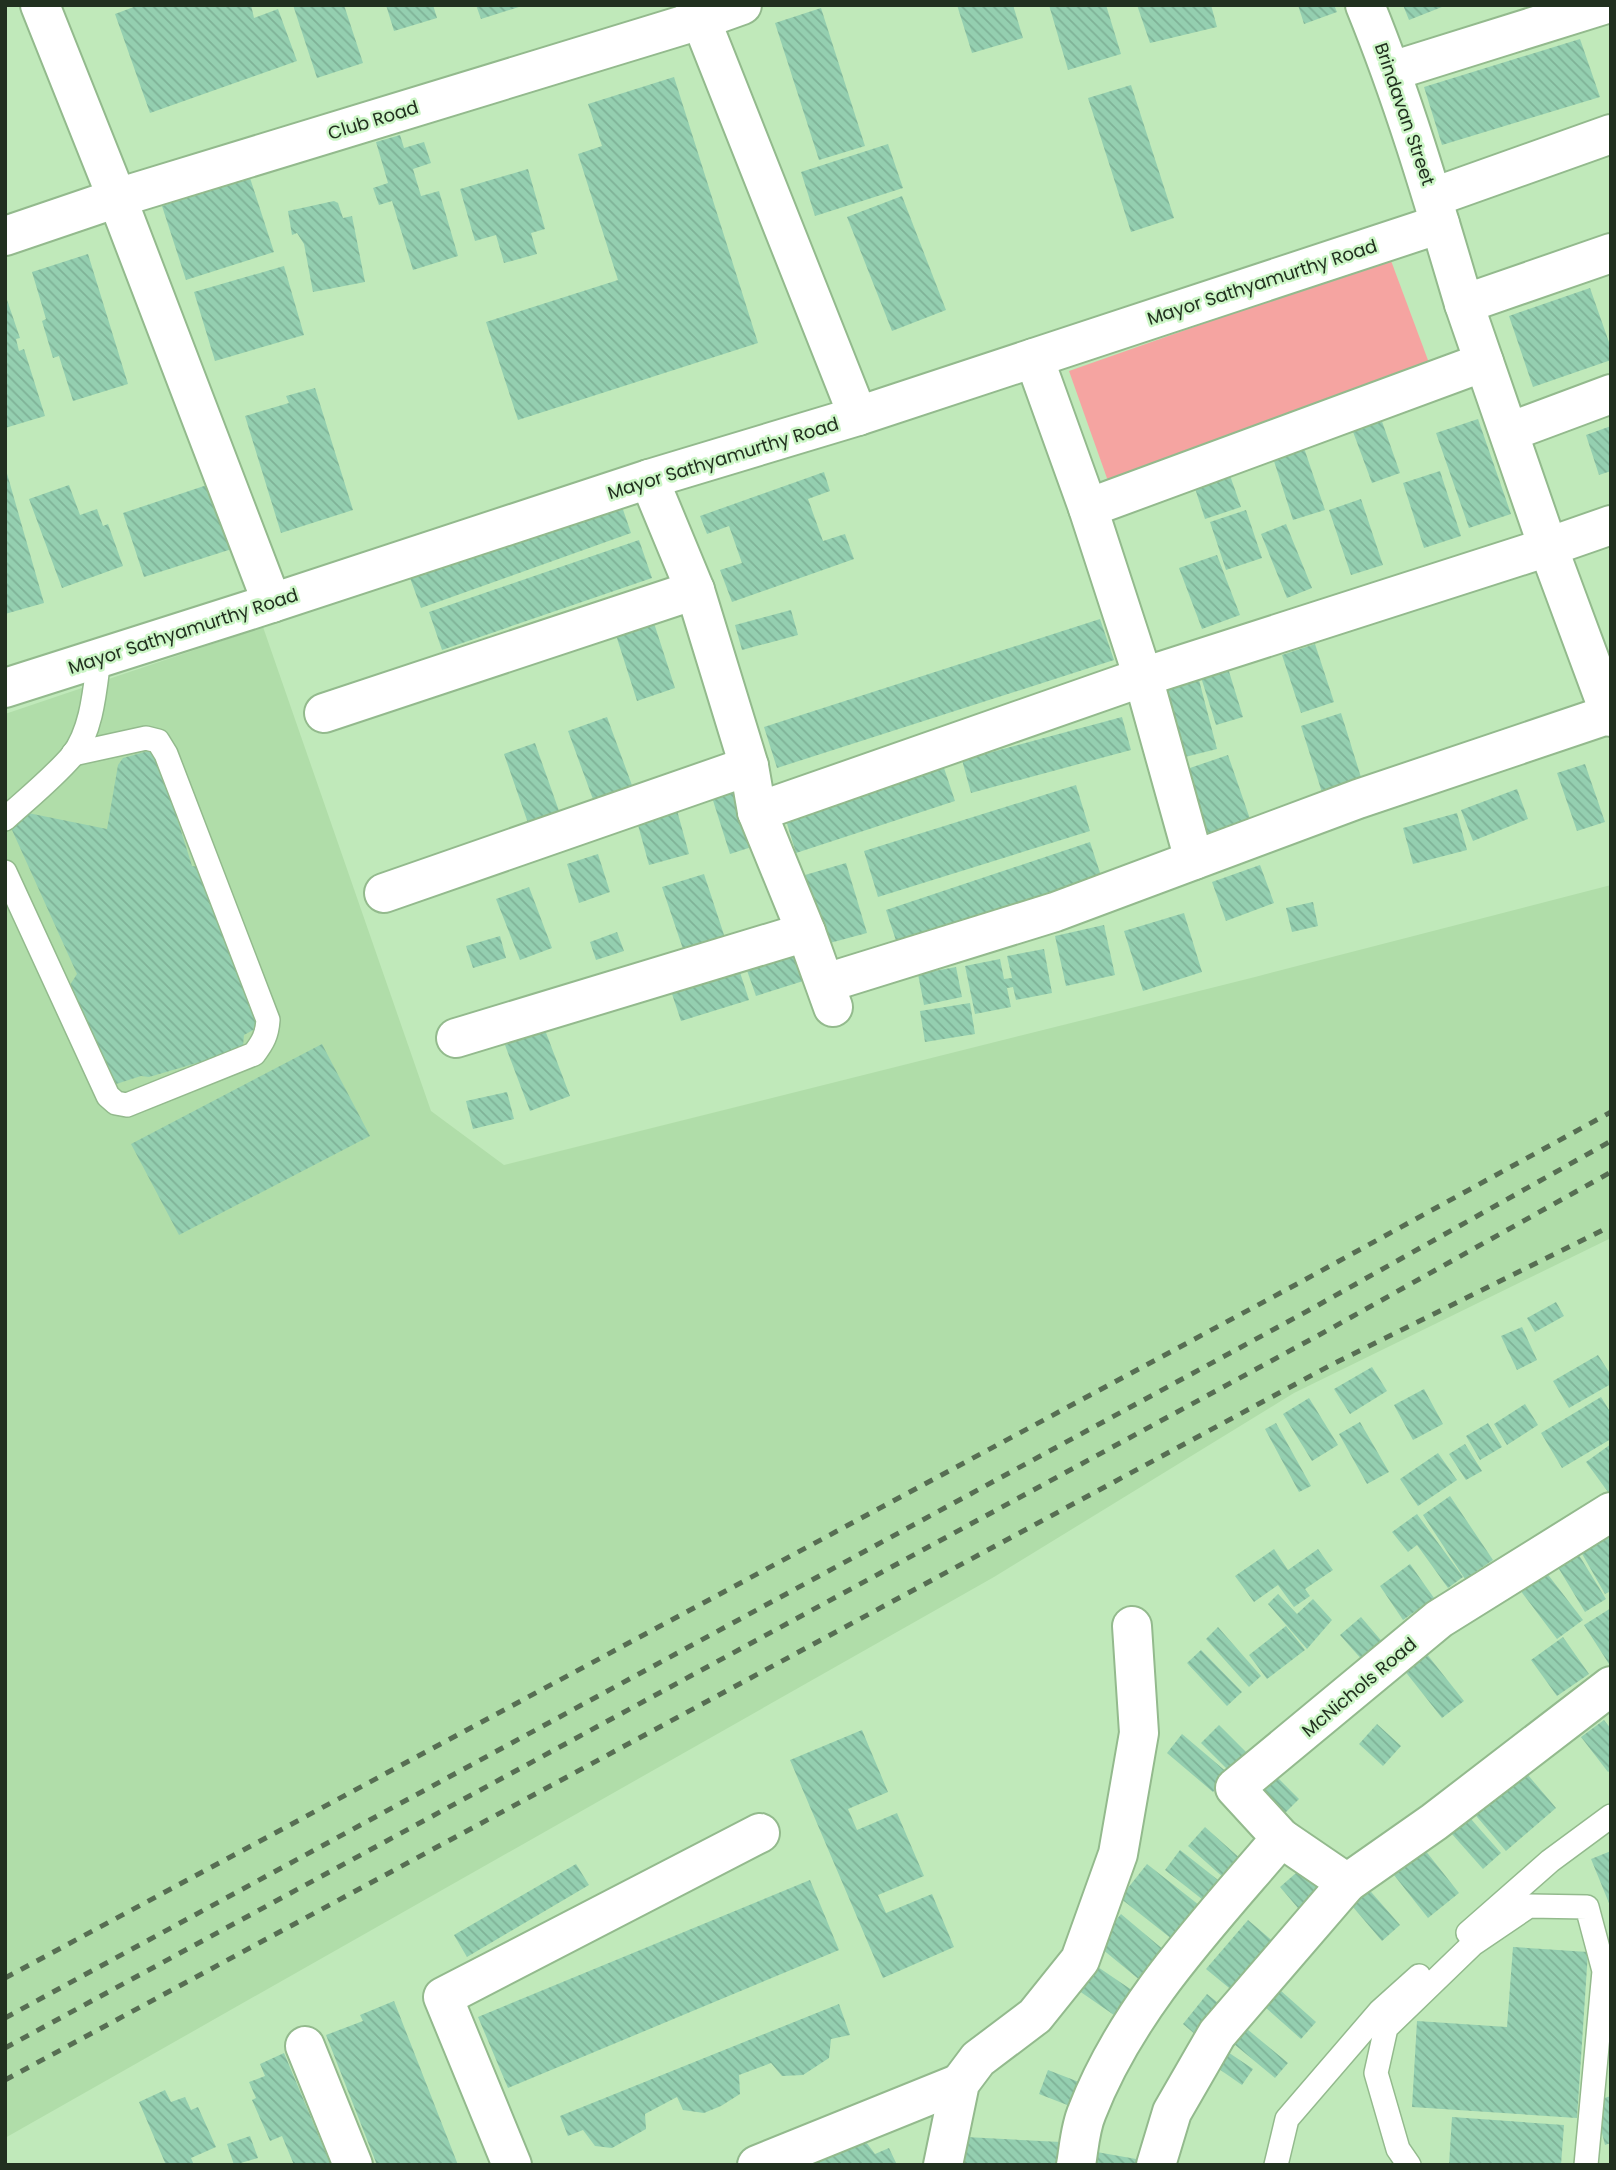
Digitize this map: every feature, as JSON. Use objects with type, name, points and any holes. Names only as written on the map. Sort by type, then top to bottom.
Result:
[{"type":"street","points":[[40,5],[272,603]]},
{"type":"street","name":"Club Road","points":[[5,236],[698,13],[742,5]]},
{"type":"street","name":"Brindavan Street","points":[[1365,5],[1392,71],[1464,304],[1548,547],[1598,643],[1610,715]]},
{"type":"street","points":[[1392,71],[1603,5]]},
{"type":"street","points":[[698,13],[858,416]]},
{"type":"street","name":"Mayor Sathyamurthy Road","points":[[5,688],[649,479],[858,416],[1034,358],[1437,211],[1611,134]]},
{"type":"street","points":[[1464,304],[1611,253]]},
{"type":"street","points":[[1034,358],[1143,677],[1194,860]]},
{"type":"street","points":[[1087,508],[1484,362]]},
{"type":"street","points":[[1509,432],[1611,394]]},
{"type":"street","points":[[649,479],[695,590],[749,766],[757,812],[829,995],[1358,799],[1610,715]]},
{"type":"street","points":[[757,812],[1143,677],[1611,525]]},
{"type":"street","points":[[324,713],[695,590]]},
{"type":"street","points":[[384,893],[749,766]]},
{"type":"street","points":[[456,1038],[806,932]]},
{"type":"street","name":"McNichols Road","points":[[1347,1883],[1281,1838],[1235,1788],[1439,1619],[1611,1512]]},
{"type":"street","points":[[943,2165],[960,2083],[978,2059],[1035,2017],[1080,1960],[1118,1854],[1139,1733],[1132,1626]]},
{"type":"street","points":[[1156,2165],[1172,2112],[1217,2034],[1347,1883],[1434,1822],[1611,1686]]},
{"type":"street","points":[[512,2165],[443,1997],[760,1833]]},
{"type":"street","points":[[1076,2165],[1086,2114],[1120,2045],[1164,1976],[1281,1838]]},
{"type":"street","points":[[305,2046],[353,2165]]},
{"type":"street","points":[[757,2165],[960,2083]]},
{"type":"lane","points":[[5,819],[73,754],[94,703],[99,658]]},
{"type":"lane","points":[[5,872],[108,1096],[116,1103],[127,1105],[254,1054],[267,1034],[268,1020],[166,754],[158,741],[146,738],[73,754]]},
{"type":"lane","points":[[1276,2165],[1287,2119],[1380,2011],[1550,1861],[1611,1816]]},
{"type":"lane","points":[[1409,2165],[1398,2150],[1376,2073],[1386,2028],[1473,1944],[1529,1906],[1587,1907],[1607,1970],[1586,2165]]},
{"type":"shaded area","points":[[1390,258],[1435,379],[1114,498],[1069,371]]},
{"type":"shaded area","points":[[263,627],[431,1111],[504,1165],[1611,885],[1611,1238],[1294,1393],[994,1577],[5,2138],[5,714]]},
{"type":"building","points":[[139,5],[251,5],[254,18],[278,9],[297,61],[150,113],[115,14]]},
{"type":"building","points":[[293,5],[344,5],[363,63],[317,78]]},
{"type":"building","points":[[386,5],[433,5],[437,18],[394,31]]},
{"type":"building","points":[[476,5],[522,5],[522,6],[481,19]]},
{"type":"building","points":[[957,5],[1013,5],[1023,38],[972,53]]},
{"type":"building","points":[[1049,5],[1106,5],[1121,54],[1068,70]]},
{"type":"building","points":[[1137,5],[1211,5],[1217,27],[1150,43]]},
{"type":"building","points":[[1298,5],[1334,5],[1337,12],[1304,24]]},
{"type":"building","points":[[1403,5],[1447,5],[1409,20]]},
{"type":"building","points":[[821,8],[865,146],[819,160],[775,23]]},
{"type":"building","points":[[1580,39],[1600,97],[1442,145],[1424,87]]},
{"type":"building","points":[[674,77],[758,343],[518,420],[486,322],[618,280],[578,154],[602,146],[588,104]]},
{"type":"building","points":[[1131,85],[1174,218],[1131,232],[1088,98]]},
{"type":"building","points":[[400,135],[404,148],[424,142],[431,163],[413,169],[421,196],[439,191],[458,256],[413,270],[392,201],[379,205],[373,188],[388,183],[376,142]]},
{"type":"building","points":[[888,144],[903,188],[815,216],[801,172]]},
{"type":"building","points":[[528,169],[545,229],[531,233],[537,254],[504,263],[496,235],[475,241],[460,189]]},
{"type":"building","points":[[250,178],[274,252],[186,280],[162,206]]},
{"type":"building","points":[[902,196],[946,310],[892,331],[847,217]]},
{"type":"building","points":[[334,201],[338,203],[343,218],[352,216],[365,282],[313,292],[304,244],[297,233],[292,235],[288,211]]},
{"type":"building","points":[[88,254],[128,384],[73,401],[59,356],[53,358],[42,321],[46,319],[32,272]]},
{"type":"building","points":[[284,266],[304,335],[215,361],[194,292]]},
{"type":"building","points":[[1590,288],[1611,348],[1611,360],[1533,387],[1509,316]]},
{"type":"building","points":[[5,294],[20,338],[16,339],[19,351],[24,349],[45,416],[5,428]]},
{"type":"building","points":[[315,388],[353,510],[281,533],[245,416],[289,403],[286,396]]},
{"type":"building","points":[[1378,410],[1400,473],[1372,483],[1349,421]]},
{"type":"building","points":[[1478,419],[1511,514],[1469,528],[1436,433]]},
{"type":"building","points":[[1611,426],[1611,471],[1599,475],[1586,435]]},
{"type":"building","points":[[1304,448],[1325,510],[1293,520],[1273,458]]},
{"type":"building","points":[[1226,464],[1241,507],[1205,519],[1191,476]]},
{"type":"building","points":[[5,471],[44,603],[5,614]]},
{"type":"building","points":[[1440,471],[1461,536],[1424,548],[1403,483]]},
{"type":"building","points":[[824,472],[830,491],[808,499],[823,541],[845,534],[854,559],[732,602],[720,570],[742,563],[729,526],[707,534],[700,516]]},
{"type":"building","points":[[213,483],[235,548],[144,577],[123,513]]},
{"type":"building","points":[[69,485],[80,515],[97,509],[103,526],[108,524],[123,566],[62,588],[29,499]]},
{"type":"building","points":[[617,492],[631,533],[421,608],[406,567]]},
{"type":"building","points":[[1361,499],[1383,565],[1351,575],[1329,510]]},
{"type":"building","points":[[1246,510],[1262,558],[1226,570],[1210,522]]},
{"type":"building","points":[[1286,524],[1312,588],[1287,598],[1261,534]]},
{"type":"building","points":[[639,540],[652,578],[442,650],[429,612]]},
{"type":"building","points":[[1217,555],[1240,615],[1202,629],[1179,568]]},
{"type":"building","points":[[791,610],[798,635],[742,650],[735,625]]},
{"type":"building","points":[[1100,619],[1114,660],[777,768],[764,727]]},
{"type":"building","points":[[653,620],[675,688],[637,701],[615,632]]},
{"type":"building","points":[[1315,644],[1334,702],[1301,713],[1282,655]]},
{"type":"building","points":[[1227,665],[1243,717],[1216,725],[1200,674]]},
{"type":"building","points":[[1199,680],[1217,749],[1177,759],[1160,691]]},
{"type":"building","points":[[1341,713],[1365,790],[1325,802],[1301,726]]},
{"type":"building","points":[[607,717],[633,788],[594,802],[568,731]]},
{"type":"building","points":[[1122,717],[1131,750],[971,793],[962,760]]},
{"type":"building","points":[[535,743],[559,811],[528,823],[504,754]]},
{"type":"building","points":[[148,751],[154,755],[162,770],[192,866],[207,868],[261,1018],[255,1029],[244,1035],[243,1046],[238,1051],[110,1086],[66,991],[77,974],[12,830],[16,820],[28,813],[107,829],[118,765],[123,758]]},
{"type":"building","points":[[1228,755],[1250,819],[1208,833],[1187,769]]},
{"type":"building","points":[[1585,764],[1605,822],[1577,831],[1557,773]]},
{"type":"building","points":[[943,765],[955,801],[796,853],[785,817]]},
{"type":"building","points":[[744,780],[764,843],[730,854],[710,791]]},
{"type":"building","points":[[1076,785],[1090,831],[878,897],[864,851]]},
{"type":"building","points":[[1517,789],[1528,819],[1473,841],[1461,810]]},
{"type":"building","points":[[675,803],[689,854],[649,865],[635,814]]},
{"type":"building","points":[[1457,813],[1467,850],[1413,864],[1403,828]]},
{"type":"building","points":[[1090,842],[1103,882],[899,950],[886,910]]},
{"type":"building","points":[[598,854],[610,892],[579,903],[567,864]]},
{"type":"building","points":[[846,863],[867,933],[826,944],[805,875]]},
{"type":"building","points":[[1260,865],[1274,903],[1226,921],[1212,882]]},
{"type":"building","points":[[704,874],[725,938],[684,952],[662,887]]},
{"type":"building","points":[[529,887],[552,948],[520,960],[496,899]]},
{"type":"building","points":[[1313,902],[1318,926],[1292,932],[1286,908]]},
{"type":"building","points":[[1184,913],[1202,972],[1143,991],[1124,931]]},
{"type":"building","points":[[1104,925],[1115,975],[1066,986],[1055,936]]},
{"type":"building","points":[[617,932],[624,951],[596,960],[590,942]]},
{"type":"building","points":[[500,936],[506,958],[473,968],[466,946]]},
{"type":"building","points":[[805,942],[816,977],[756,996],[744,962]]},
{"type":"building","points":[[1044,949],[1052,993],[1016,1000],[1013,987],[1007,988],[1011,1007],[975,1014],[965,966],[1000,959],[1004,979],[1012,978],[1007,956]]},
{"type":"building","points":[[736,960],[749,1000],[681,1021],[668,982]]},
{"type":"building","points":[[956,967],[962,997],[924,1005],[918,974]]},
{"type":"building","points":[[970,1003],[975,1034],[925,1042],[920,1011]]},
{"type":"building","points":[[545,1030],[570,1096],[530,1111],[505,1045]]},
{"type":"building","points":[[322,1044],[370,1136],[179,1235],[131,1144]]},
{"type":"building","points":[[507,1092],[514,1119],[473,1129],[466,1101]]},
{"type":"building","points":[[1556,1302],[1564,1316],[1535,1332],[1527,1318]]},
{"type":"building","points":[[1522,1327],[1537,1360],[1517,1370],[1501,1336]]},
{"type":"building","points":[[1598,1355],[1611,1375],[1611,1384],[1569,1408],[1553,1381]]},
{"type":"building","points":[[1372,1367],[1387,1391],[1350,1414],[1334,1389]]},
{"type":"building","points":[[1424,1389],[1443,1424],[1413,1440],[1394,1405]]},
{"type":"building","points":[[1601,1397],[1611,1413],[1611,1439],[1562,1468],[1541,1433]]},
{"type":"building","points":[[1309,1398],[1338,1445],[1312,1461],[1283,1414]]},
{"type":"building","points":[[1525,1404],[1538,1425],[1507,1445],[1494,1424]]},
{"type":"building","points":[[1360,1422],[1389,1472],[1367,1484],[1339,1434]]},
{"type":"building","points":[[1276,1423],[1311,1486],[1299,1492],[1265,1429]]},
{"type":"building","points":[[1488,1423],[1502,1447],[1480,1460],[1466,1436]]},
{"type":"building","points":[[1465,1444],[1482,1471],[1466,1480],[1449,1454]]},
{"type":"building","points":[[1611,1444],[1611,1491],[1608,1492],[1586,1462]]},
{"type":"building","points":[[1438,1453],[1457,1480],[1418,1506],[1400,1479]]},
{"type":"building","points":[[1450,1496],[1493,1560],[1465,1579],[1423,1515]]},
{"type":"building","points":[[1417,1514],[1463,1577],[1448,1588],[1417,1545],[1408,1552],[1392,1532]]},
{"type":"building","points":[[1611,1525],[1611,1591],[1605,1594],[1577,1545]]},
{"type":"building","points":[[1574,1547],[1606,1599],[1585,1612],[1553,1559]]},
{"type":"building","points":[[1274,1549],[1288,1570],[1318,1549],[1333,1570],[1305,1589],[1310,1596],[1294,1607],[1278,1585],[1254,1602],[1235,1576]]},
{"type":"building","points":[[1539,1563],[1583,1620],[1557,1639],[1514,1582]]},
{"type":"building","points":[[1410,1564],[1434,1598],[1403,1620],[1380,1586]]},
{"type":"building","points":[[1278,1594],[1297,1614],[1313,1599],[1332,1620],[1307,1649],[1268,1604]]},
{"type":"building","points":[[1611,1608],[1611,1663],[1609,1664],[1584,1625]]},
{"type":"building","points":[[1361,1617],[1385,1645],[1364,1662],[1340,1635]]},
{"type":"building","points":[[1286,1626],[1305,1650],[1267,1679],[1249,1655]]},
{"type":"building","points":[[1218,1627],[1261,1676],[1249,1687],[1206,1639]]},
{"type":"building","points":[[1563,1637],[1589,1674],[1557,1696],[1531,1660]]},
{"type":"building","points":[[1201,1650],[1242,1692],[1227,1706],[1187,1663]]},
{"type":"building","points":[[1426,1653],[1464,1701],[1442,1718],[1404,1670]]},
{"type":"building","points":[[1604,1720],[1611,1729],[1611,1770],[1608,1772],[1581,1737]]},
{"type":"building","points":[[1377,1724],[1401,1746],[1383,1766],[1359,1744]]},
{"type":"building","points":[[1219,1725],[1251,1757],[1233,1775],[1201,1743]]},
{"type":"building","points":[[862,1730],[888,1792],[848,1809],[857,1830],[897,1813],[924,1876],[878,1895],[886,1913],[932,1894],[954,1947],[883,1978],[790,1760]]},
{"type":"building","points":[[1182,1734],[1229,1774],[1213,1792],[1167,1753]]},
{"type":"building","points":[[1522,1768],[1556,1808],[1506,1851],[1472,1811]]},
{"type":"building","points":[[1271,1771],[1299,1799],[1277,1821],[1248,1792]]},
{"type":"building","points":[[1470,1818],[1501,1853],[1483,1869],[1451,1833]]},
{"type":"building","points":[[1205,1827],[1243,1861],[1225,1879],[1188,1846]]},
{"type":"building","points":[[1421,1845],[1459,1893],[1428,1918],[1390,1870]]},
{"type":"building","points":[[1180,1850],[1227,1887],[1212,1907],[1165,1870]]},
{"type":"building","points":[[1611,1851],[1611,1908],[1591,1859]]},
{"type":"building","points":[[576,1864],[589,1885],[467,1957],[454,1935]]},
{"type":"building","points":[[1147,1864],[1204,1909],[1177,1943],[1120,1898]]},
{"type":"building","points":[[1304,1866],[1329,1894],[1304,1915],[1280,1887]]},
{"type":"building","points":[[810,1880],[839,1950],[508,2088],[478,2017]]},
{"type":"building","points":[[1365,1885],[1400,1925],[1382,1941],[1347,1900]]},
{"type":"building","points":[[1121,1914],[1165,1951],[1141,1981],[1096,1944]]},
{"type":"building","points":[[1248,1920],[1276,1944],[1234,1992],[1206,1969]]},
{"type":"building","points":[[1513,1947],[1588,1952],[1577,2118],[1412,2107],[1417,2021],[1507,2027]]},
{"type":"building","points":[[1089,1961],[1145,1999],[1127,2024],[1072,1986]]},
{"type":"building","points":[[1280,1990],[1316,2022],[1301,2039],[1265,2007]]},
{"type":"building","points":[[1207,1994],[1228,2011],[1203,2041],[1183,2024]]},
{"type":"building","points":[[394,2001],[458,2165],[377,2165],[326,2035],[363,2021],[360,2015]]},
{"type":"building","points":[[839,2004],[850,2035],[831,2039],[829,2058],[803,2075],[782,2076],[771,2063],[739,2075],[740,2094],[704,2113],[683,2110],[677,2097],[645,2114],[646,2129],[612,2148],[595,2146],[583,2130],[568,2136],[560,2116]]},
{"type":"building","points":[[1247,2029],[1288,2063],[1275,2078],[1234,2044]]},
{"type":"building","points":[[1216,2044],[1253,2069],[1242,2085],[1206,2060]]},
{"type":"building","points":[[284,2053],[331,2165],[294,2165],[282,2136],[270,2141],[252,2100],[256,2098],[249,2082],[265,2076],[260,2064]]},
{"type":"building","points":[[1048,2070],[1084,2084],[1075,2108],[1039,2094]]},
{"type":"building","points":[[165,2090],[171,2102],[185,2097],[191,2110],[198,2107],[216,2147],[191,2158],[194,2165],[166,2165],[139,2102]]},
{"type":"building","points":[[1611,2096],[1611,2143],[1605,2145],[1594,2101]]},
{"type":"building","points":[[1452,2117],[1564,2125],[1561,2165],[1449,2165]]},
{"type":"building","points":[[250,2136],[258,2158],[234,2165],[227,2144]]},
{"type":"building","points":[[966,2137],[1061,2142],[1060,2165],[965,2165]]},
{"type":"building","points":[[863,2138],[875,2154],[889,2148],[897,2165],[813,2165],[813,2156]]},
{"type":"building","points":[[1091,2151],[1153,2162],[1153,2165],[1088,2165]]},
{"type":"railway","points":[[5,1978],[1297,1284],[1611,1112]]},
{"type":"railway","points":[[5,2018],[1313,1308],[1611,1141]]},
{"type":"railway","points":[[5,2048],[1330,1329],[1611,1172]]},
{"type":"railway","points":[[5,2080],[1329,1366],[1611,1226]]}]
